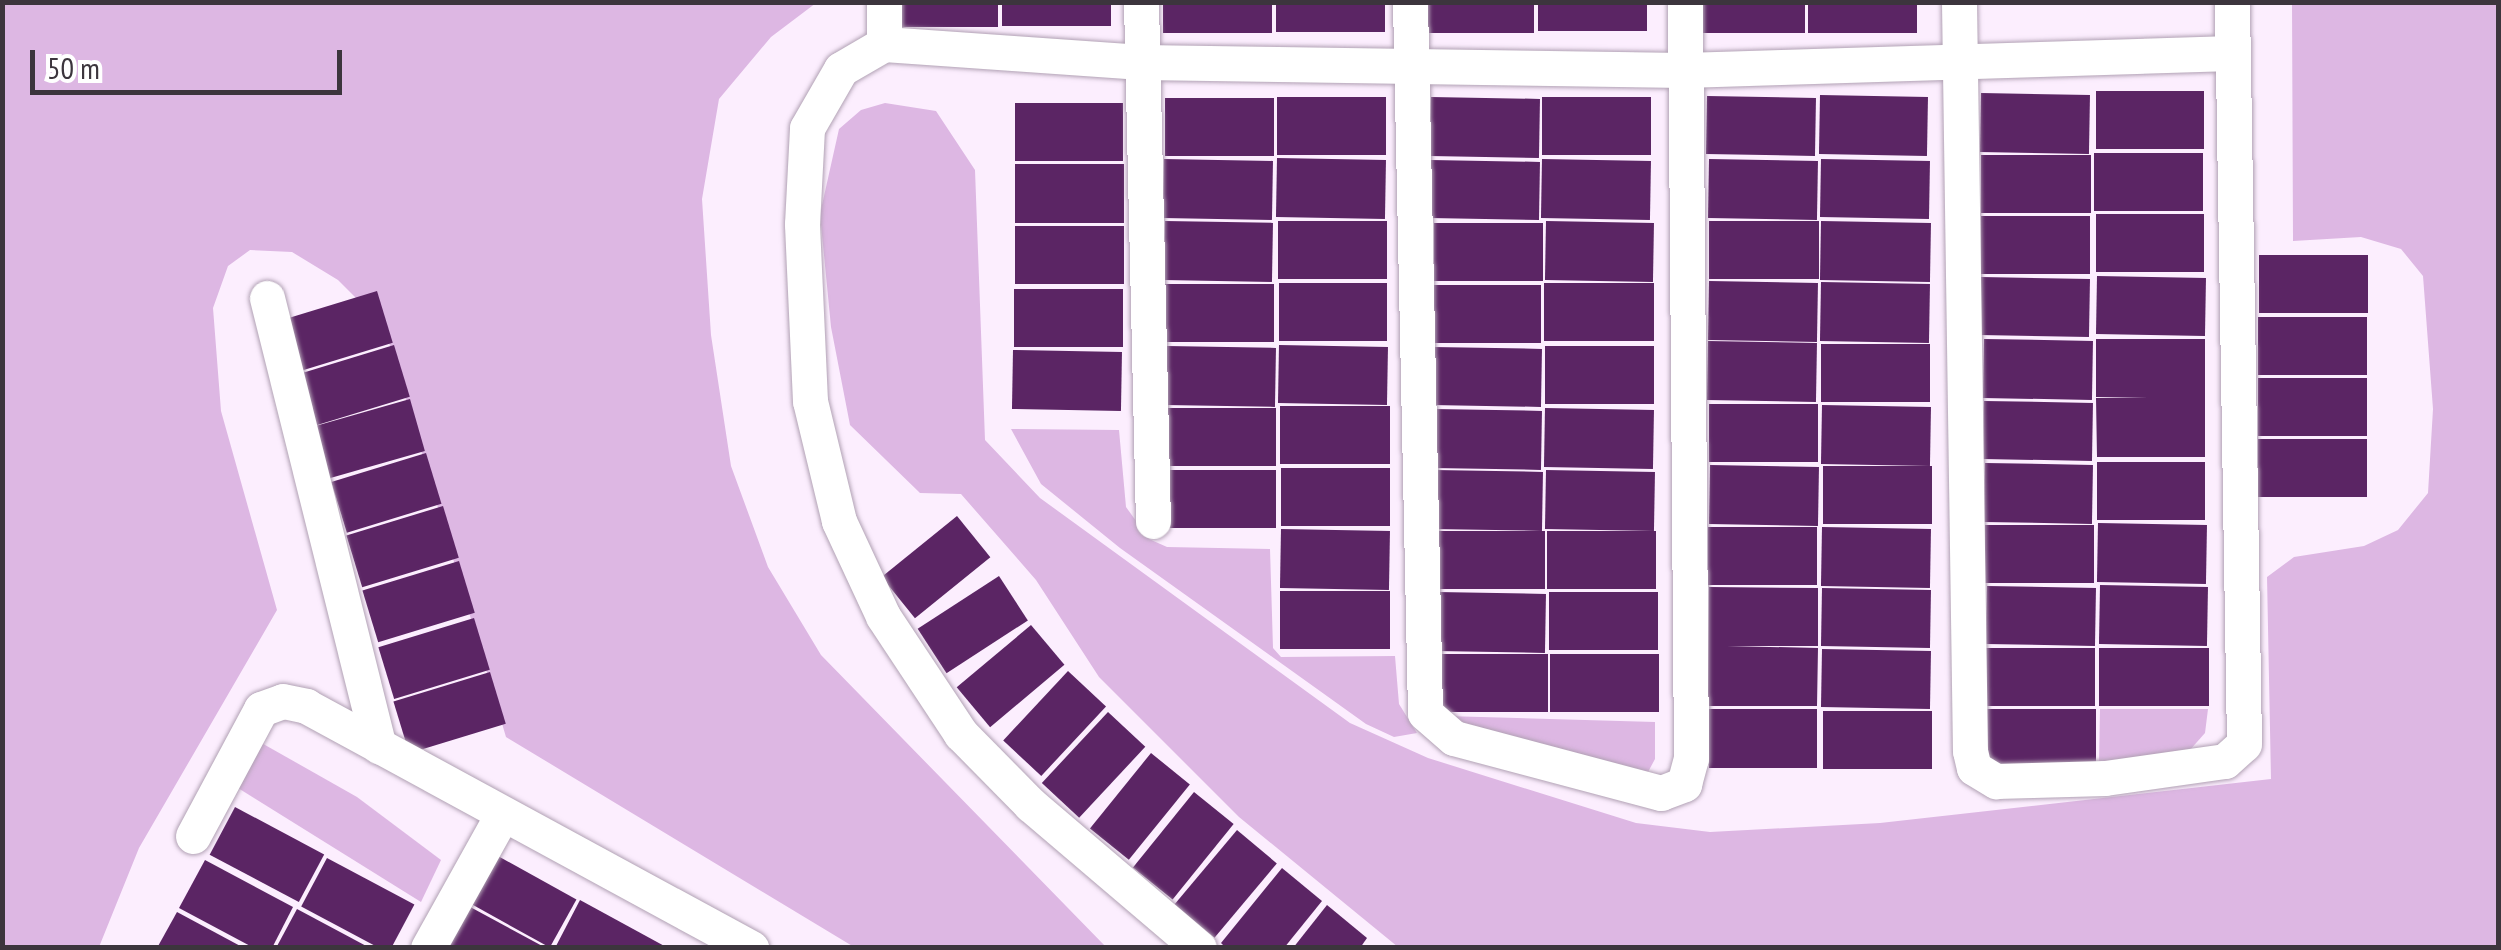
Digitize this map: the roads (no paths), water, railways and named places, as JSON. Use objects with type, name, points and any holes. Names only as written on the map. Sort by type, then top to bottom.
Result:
[{"type":"street","points":[[884,2],[884,44]]},
{"type":"street","points":[[1141,2],[1152,521]]},
{"type":"street","points":[[1410,2],[1426,714],[1454,738],[1662,793],[1684,784],[1691,758],[1685,2]]},
{"type":"street","points":[[1959,2],[1970,750],[1974,768],[1990,780],[2051,781],[2225,762],[2244,744],[2232,2]]},
{"type":"street","points":[[1199,948],[1031,805],[960,734],[883,616],[839,522],[810,401],[804,152],[826,86],[856,57],[884,44],[1142,62],[1684,70],[2232,53]]},
{"type":"street","points":[[267,298],[379,746]]},
{"type":"street","points":[[193,836],[261,710],[282,702],[306,706],[731,942]]},
{"type":"street","points":[[428,948],[502,815]]}]
